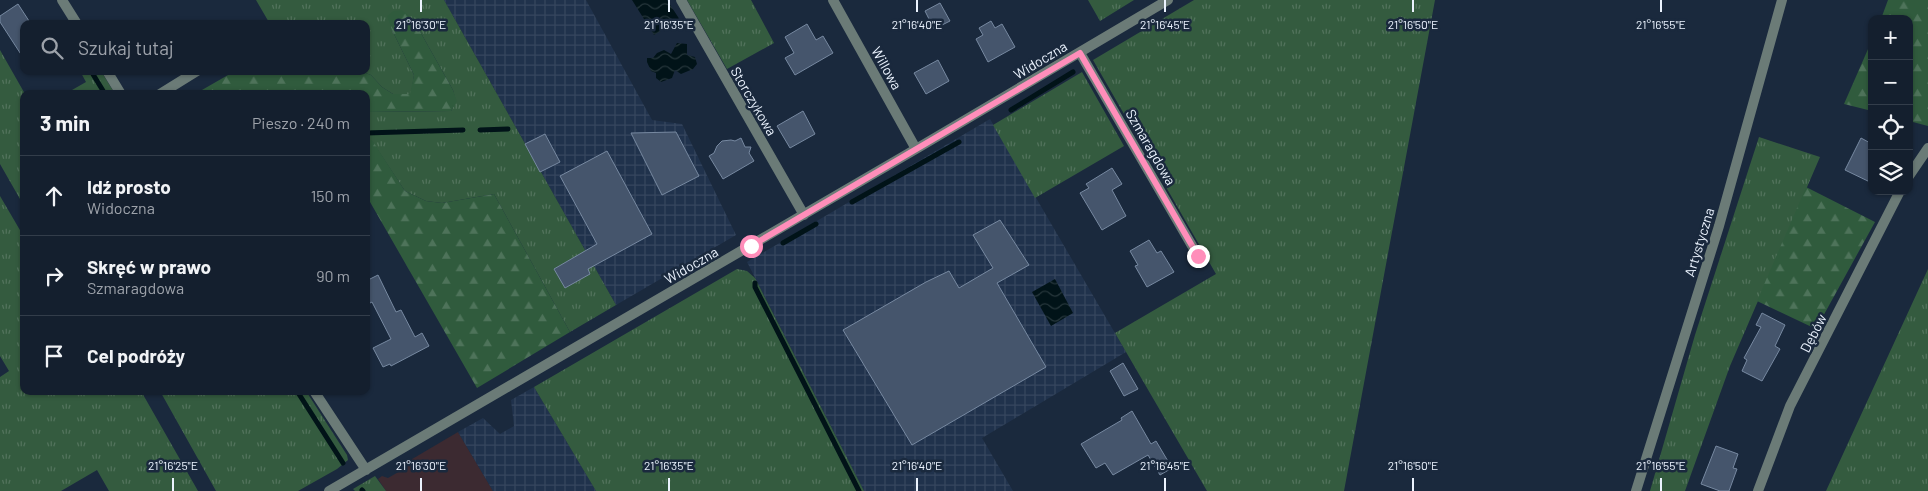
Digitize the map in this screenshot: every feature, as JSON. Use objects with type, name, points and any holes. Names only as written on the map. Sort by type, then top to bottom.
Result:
[{"type":"street","points":[[62,0],[74,20]]},
{"type":"street","name":"Storczykowa","points":[[681,0],[804,215]]},
{"type":"street","name":"Willowa","points":[[833,0],[916,149]]},
{"type":"street","name":"Widoczna","points":[[329,491],[804,215],[1168,0]]},
{"type":"street","name":"Artystyczna","points":[[1636,491],[1719,226],[1782,0]]},
{"type":"street","name":"Szmaragdowa","points":[[1080,53],[1198,256]]},
{"type":"street","points":[[109,75],[119,90]]},
{"type":"street","points":[[166,90],[191,75]]},
{"type":"street","points":[[1913,170],[1928,148]]},
{"type":"street","name":"Dębów","points":[[1758,491],[1790,406],[1898,195]]},
{"type":"street","points":[[317,395],[366,470]]},
{"type":"shaded area","points":[[444,0],[586,0],[652,120],[682,124],[736,235],[616,305]]},
{"type":"shaded area","points":[[990,119],[1126,352],[982,438],[1013,491],[864,491],[747,262]]},
{"type":"shaded area","points":[[534,387],[596,491],[493,491],[458,432],[483,418],[500,434],[514,426],[511,400]]},
{"type":"shaded area","points":[[458,432],[493,491],[386,491],[378,479],[382,476],[388,478],[402,470],[402,465]]},
{"type":"green space","points":[[256,0],[444,0],[616,305],[570,332],[494,194],[442,203],[426,201],[405,191],[372,141],[370,141],[370,112],[451,111],[456,101],[453,90],[413,19],[392,30],[414,75],[411,94],[393,94],[382,87],[370,75],[370,20],[268,20]]},
{"type":"green space","points":[[687,0],[751,0],[774,43],[727,69]]},
{"type":"green space","points":[[1088,0],[1134,0],[1100,21]]},
{"type":"green space","points":[[1194,0],[1435,0],[1344,491],[1207,491],[1115,333],[1216,274],[1093,60]]},
{"type":"green space","points":[[1888,0],[1928,0],[1928,126],[1913,122],[1913,15],[1882,15]]},
{"type":"green space","points":[[402,10],[413,19],[453,90],[457,101],[451,111],[370,112],[370,90],[202,90],[228,75],[370,75],[382,87],[393,94],[410,94],[414,75],[387,16],[393,11]]},
{"type":"green space","points":[[1868,49],[1868,110],[1844,104]]},
{"type":"green space","points":[[0,50],[23,90],[20,90],[20,199],[0,164]]},
{"type":"green space","points":[[1082,72],[1124,146],[1035,198],[993,125]]},
{"type":"green space","points":[[82,75],[103,75],[113,90],[72,90],[86,82]]},
{"type":"green space","points":[[1759,137],[1820,157],[1730,366],[1685,491],[1650,491],[1695,335]]},
{"type":"green space","points":[[370,140],[372,140],[405,191],[426,201],[442,203],[494,194],[570,332],[477,388],[370,202]]},
{"type":"green space","points":[[1806,187],[1875,222],[1816,329],[1757,301]]},
{"type":"green space","points":[[0,196],[20,230],[20,395],[143,395],[198,491],[109,491],[97,470],[61,491],[0,491],[0,377],[9,371],[0,356]]},
{"type":"green space","points":[[737,269],[747,271],[755,278],[864,491],[596,491],[534,387]]},
{"type":"green space","points":[[1928,269],[1928,491],[1826,491]]},
{"type":"green space","points":[[162,395],[309,395],[347,455],[348,460],[337,469],[298,491],[216,491]]},
{"type":"green space","points":[[375,476],[386,491],[355,491],[353,489]]},
{"type":"water","points":[[632,0],[667,0],[680,20],[679,26],[666,28],[654,35]]},
{"type":"water","points":[[677,43],[687,44],[687,55],[695,57],[697,64],[693,69],[681,74],[675,70],[672,78],[661,82],[656,78],[656,73],[651,71],[647,58],[653,58],[657,53],[664,50],[671,54]]},
{"type":"water","points":[[1055,279],[1073,313],[1051,326],[1032,292]]},
{"type":"building","points":[[940,3],[950,21],[934,29],[925,11]]},
{"type":"building","points":[[18,4],[28,20],[20,20],[20,53],[0,22],[0,16]]},
{"type":"building","points":[[991,21],[995,28],[1002,24],[1015,47],[988,62],[976,39],[983,35],[979,28]]},
{"type":"building","points":[[807,24],[816,40],[823,36],[833,53],[795,75],[785,58],[794,53],[785,37]]},
{"type":"building","points":[[938,60],[949,81],[926,94],[914,73]]},
{"type":"building","points":[[803,111],[815,134],[790,148],[777,126]]},
{"type":"building","points":[[676,132],[699,176],[662,195],[631,133]]},
{"type":"building","points":[[545,134],[560,162],[540,172],[525,144]]},
{"type":"building","points":[[741,138],[745,147],[751,147],[749,153],[754,161],[723,179],[709,156],[714,153],[722,141],[735,141]]},
{"type":"building","points":[[1861,138],[1868,142],[1868,181],[1845,170]]},
{"type":"building","points":[[607,151],[652,234],[588,269],[590,274],[565,288],[554,269],[597,244],[560,176]]},
{"type":"building","points":[[1112,168],[1122,184],[1112,190],[1126,216],[1102,230],[1080,193],[1089,188],[1086,184]]},
{"type":"building","points":[[1000,220],[1029,265],[997,283],[1046,367],[912,445],[843,330],[926,282],[949,271],[959,288],[993,268],[973,235]]},
{"type":"building","points":[[1149,240],[1157,253],[1161,251],[1174,272],[1147,287],[1135,266],[1138,265],[1130,251]]},
{"type":"building","points":[[378,275],[396,312],[401,310],[415,337],[422,333],[429,346],[391,366],[390,364],[383,367],[373,348],[391,339],[372,302],[370,303],[370,279]]},
{"type":"building","points":[[1762,313],[1785,325],[1775,346],[1780,349],[1762,381],[1742,371],[1747,360],[1744,358],[1761,327],[1756,325]]},
{"type":"building","points":[[1123,363],[1138,389],[1124,396],[1110,371]]},
{"type":"building","points":[[1132,411],[1151,444],[1156,441],[1172,468],[1160,475],[1148,455],[1113,475],[1105,463],[1096,468],[1081,444],[1122,420],[1121,418]]},
{"type":"building","points":[[1716,446],[1738,454],[1733,468],[1737,469],[1729,491],[1720,491],[1701,484]]},
{"type":"waterway","points":[[1011,110],[1073,72]]},
{"type":"waterway","points":[[93,75],[103,90]]},
{"type":"waterway","points":[[480,130],[508,129]]},
{"type":"waterway","points":[[370,133],[463,130]]},
{"type":"waterway","points":[[852,202],[959,142]]},
{"type":"waterway","points":[[783,243],[816,224]]},
{"type":"waterway","points":[[755,283],[755,287],[859,491]]},
{"type":"waterway","points":[[300,395],[343,463]]},
{"type":"route","points":[[751,246],[1080,53],[1198,256]]}]
